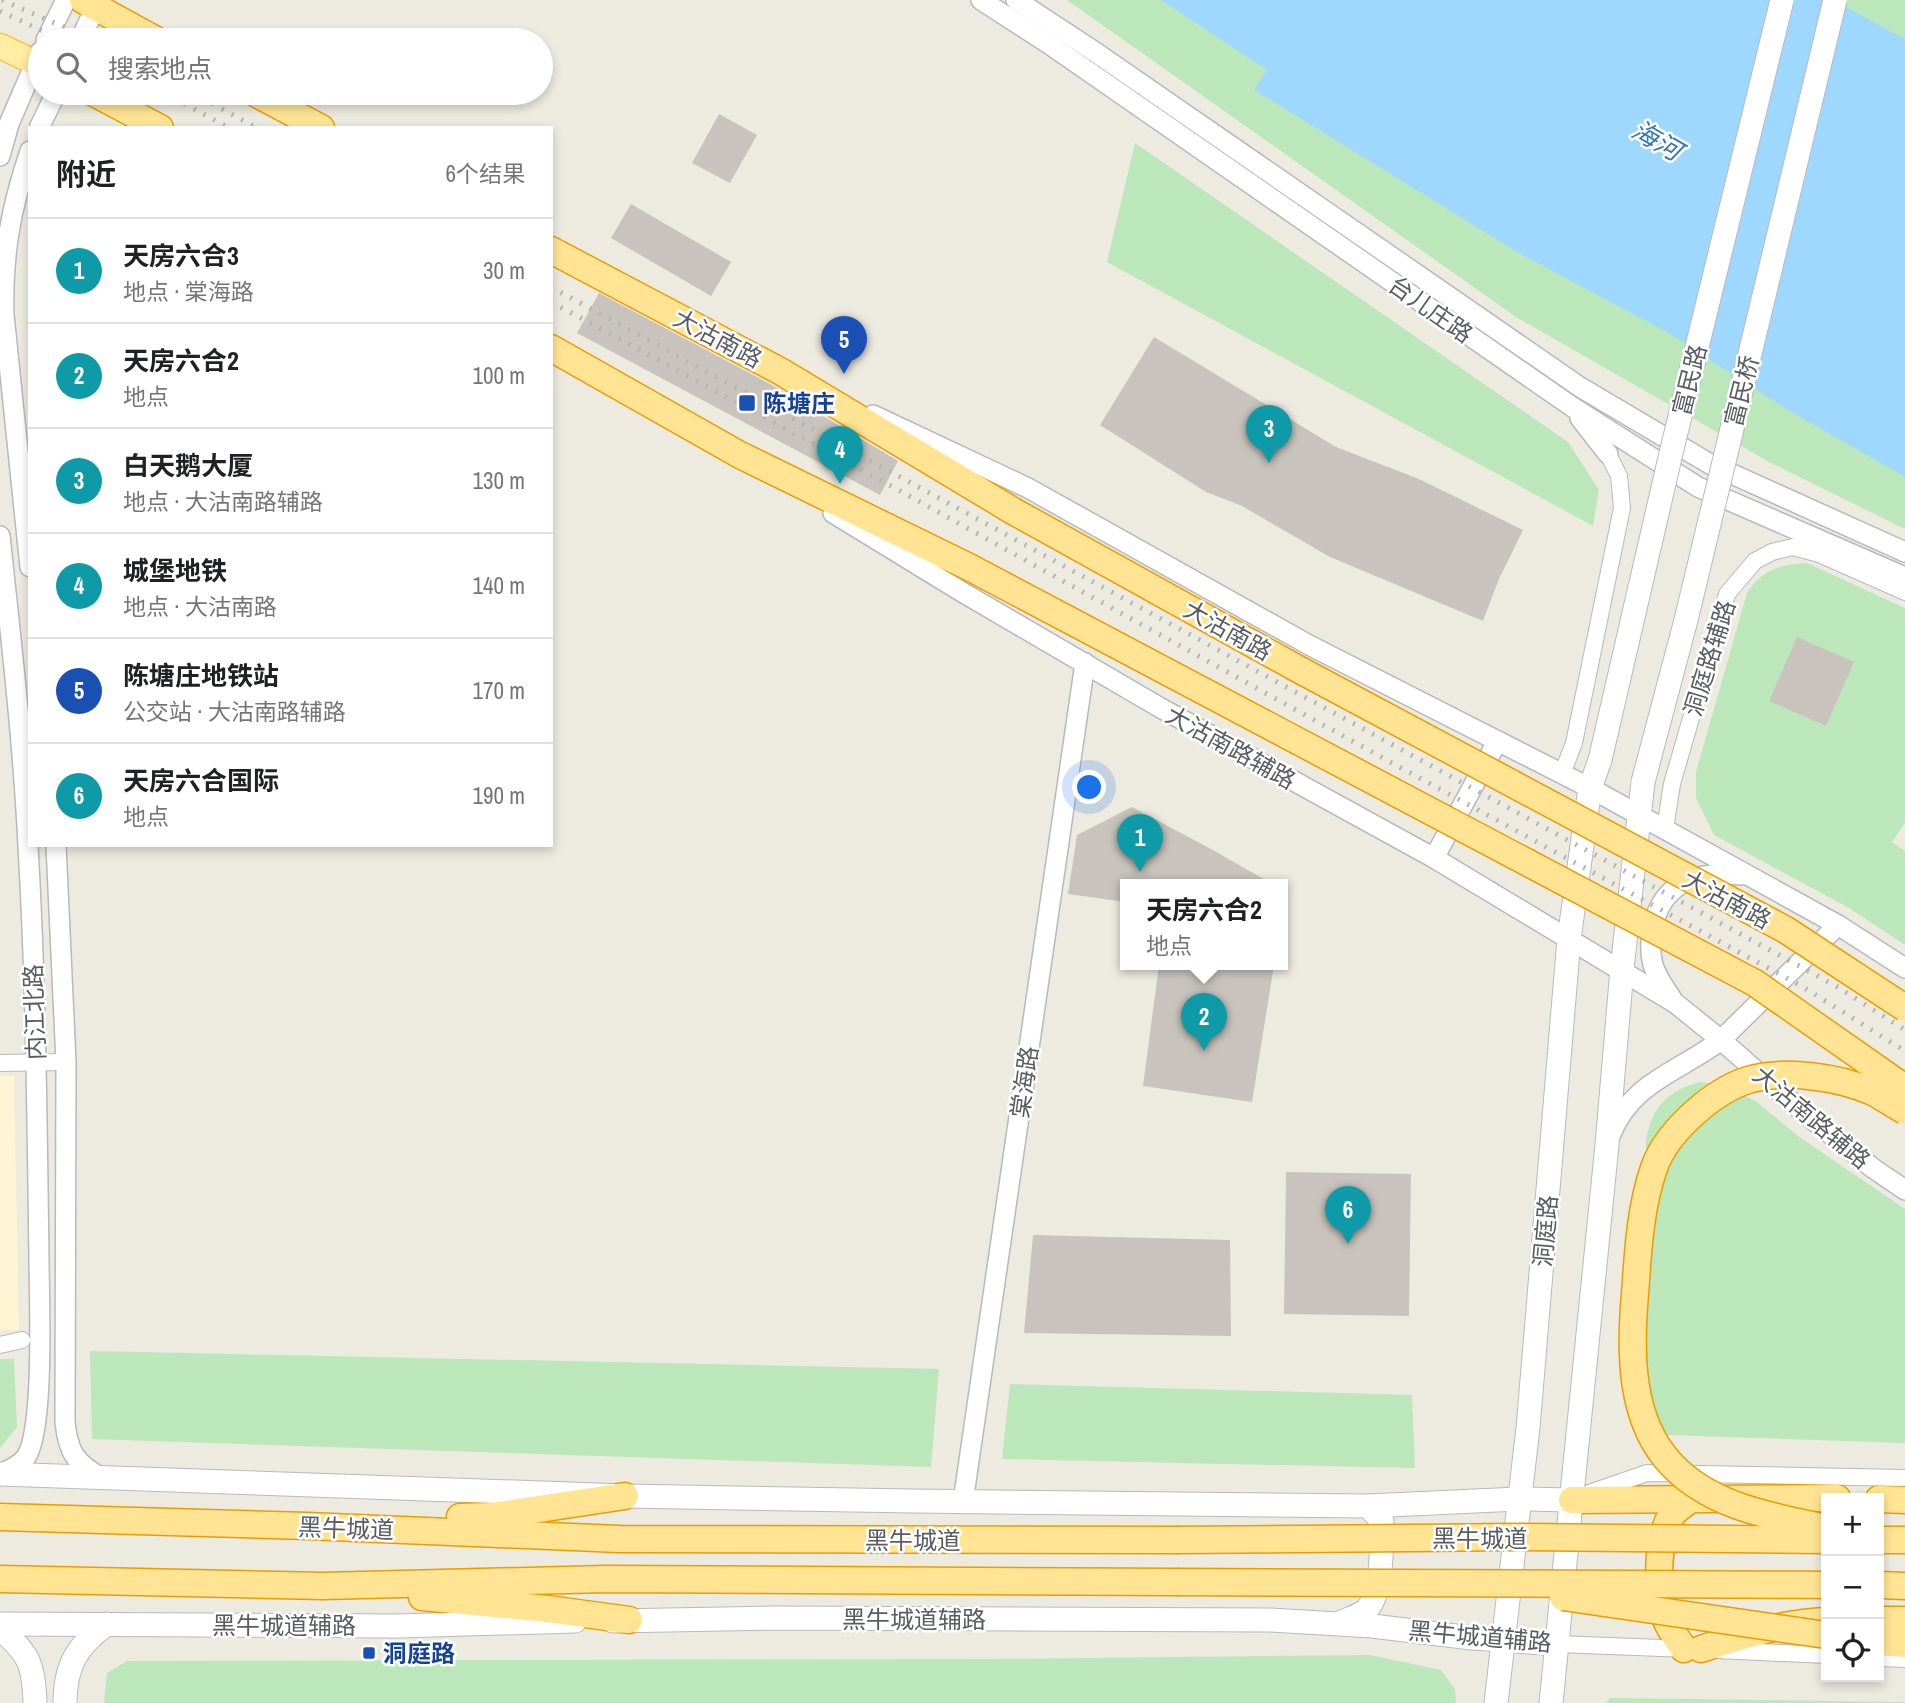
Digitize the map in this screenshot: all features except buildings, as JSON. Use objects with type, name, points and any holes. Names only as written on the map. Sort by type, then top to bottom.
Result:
[{"type":"highway","points":[[92,2],[136,28]]},
{"type":"highway","points":[[117,105],[156,126]]},
{"type":"highway","points":[[278,105],[317,126]]},
{"type":"highway","name":"大沽南路","points":[[553,251],[780,371],[1013,511],[1310,675],[1786,930],[1905,1008]]},
{"type":"highway","points":[[553,349],[740,455],[969,567],[1755,983],[1905,1088]]},
{"type":"highway","points":[[1821,1527],[1734,1505],[1705,1492],[1670,1464],[1657,1446],[1639,1401],[1632,1350],[1640,1227],[1654,1167],[1665,1146],[1679,1127],[1719,1093],[1749,1080],[1809,1076],[1872,1092],[1905,1111]]},
{"type":"highway","points":[[309,1526],[492,1516],[625,1496]]},
{"type":"highway","points":[[1572,1500],[1821,1498]]},
{"type":"highway","points":[[1692,1499],[1672,1513],[1658,1556],[1661,1597],[1668,1625],[1693,1649],[1750,1632],[1821,1622]]},
{"type":"highway","points":[[1884,1499],[1905,1500]]},
{"type":"highway","name":"黑牛城道","points":[[0,1517],[619,1539],[1821,1539]]},
{"type":"highway","name":"黑牛城道","points":[[0,1579],[323,1586],[605,1579],[1821,1585]]},
{"type":"highway","points":[[1485,1585],[1821,1634]]},
{"type":"highway","points":[[1884,1585],[1905,1586]]},
{"type":"highway","points":[[323,1586],[629,1620]]},
{"type":"highway","points":[[1884,1620],[1905,1620]]},
{"type":"highway","points":[[1884,1642],[1905,1644]]},
{"type":"main road","name":"富民路","points":[[1600,760],[1672,449],[1782,0]]},
{"type":"main road","name":"富民桥","points":[[1638,816],[1643,782],[1689,607],[1835,0]]},
{"type":"main road","points":[[0,46],[28,56]]},
{"type":"main road","name":"洞庭路","points":[[1496,1703],[1528,1428],[1569,939],[1590,788],[1600,760]]},
{"type":"main road","points":[[1551,1703],[1638,816]]},
{"type":"main road","points":[[0,1474],[625,1496],[963,1502],[1368,1506],[1518,1499],[1572,1500]]},
{"type":"main road","points":[[1337,1624],[1364,1612],[1374,1600],[1380,1566],[1382,1521],[1368,1506]]},
{"type":"main road","name":"黑牛城道辅路","points":[[0,1626],[398,1626],[778,1618],[1242,1620],[1337,1624],[1558,1644]]},
{"type":"main road","points":[[65,1703],[65,1684],[76,1652],[88,1638],[107,1625]]},
{"type":"main road","points":[[0,1626],[21,1646],[30,1665],[34,1675],[35,1703]]},
{"type":"street","points":[[52,28],[66,0]]},
{"type":"street","name":"台儿庄路","points":[[981,0],[1571,406],[1698,486],[1905,577]]},
{"type":"street","name":"台儿庄路","points":[[1016,0],[1580,387],[1710,464],[1905,552]]},
{"type":"street","points":[[84,28],[92,2]]},
{"type":"street","points":[[0,156],[9,124],[28,83]]},
{"type":"street","points":[[40,126],[50,105]]},
{"type":"street","points":[[28,158],[12,214],[2,277],[28,548]]},
{"type":"street","points":[[780,371],[1028,488],[1309,645],[1665,829],[1838,925],[1905,968]]},
{"type":"street","points":[[1562,774],[1574,743],[1622,508],[1619,476],[1608,454],[1571,406]]},
{"type":"street","name":"大沽南路辅路","points":[[740,455],[961,592],[1434,858],[1675,1003],[1874,1169],[1905,1190]]},
{"type":"street","name":"内江北路","points":[[0,536],[15,676],[28,846]]},
{"type":"street","name":"洞庭路辅路","points":[[1665,829],[1672,784],[1727,594],[1755,561],[1772,552],[1793,547],[1819,554],[1905,592]]},
{"type":"street","name":"棠海路","points":[[963,1502],[1084,663]]},
{"type":"street","points":[[1434,858],[1497,742]]},
{"type":"street","name":"内江北路","points":[[0,1474],[15,1467],[27,1456],[32,1442],[40,1346],[36,1064],[28,847]]},
{"type":"street","name":"内江北路","points":[[56,847],[66,1062],[65,1422],[67,1442],[76,1460],[102,1478]]},
{"type":"street","points":[[1675,1003],[1653,966],[1651,950],[1655,914],[1666,894],[1679,884],[1703,876],[1723,873],[1746,875]]},
{"type":"street","points":[[1607,1145],[1622,1113],[1642,1090],[1721,1040],[1838,925]]},
{"type":"street","points":[[0,1063],[66,1062]]},
{"type":"street","points":[[0,1345],[22,1340]]},
{"type":"street","points":[[1572,1500],[1647,1473],[1905,1478]]},
{"type":"street","name":"黑牛城道辅路","points":[[1558,1644],[1821,1655]]},
{"type":"street","points":[[1884,1658],[1905,1659]]},
{"type":"shaded area","points":[[0,1076],[14,1076],[19,1330],[0,1330]]},
{"type":"green space","points":[[1067,0],[1905,0],[1905,529],[1771,463],[1516,317]]},
{"type":"green space","points":[[1135,143],[1568,442],[1599,490],[1593,526],[1107,262]]},
{"type":"green space","points":[[1807,563],[1905,608],[1905,823],[1892,842],[1905,851],[1905,945],[1849,908],[1714,835],[1696,798],[1696,772],[1747,593],[1759,579],[1772,570]]},
{"type":"green space","points":[[1700,1082],[1729,1087],[1757,1102],[1798,1136],[1905,1209],[1905,1443],[1667,1435],[1658,1426],[1645,1366],[1646,1141],[1652,1119],[1663,1102],[1678,1090]]},
{"type":"green space","points":[[90,1351],[939,1369],[931,1467],[92,1439]]},
{"type":"green space","points":[[0,1359],[14,1359],[17,1427],[0,1448]]},
{"type":"green space","points":[[1010,1384],[1412,1395],[1415,1468],[1002,1459]]},
{"type":"green space","points":[[1370,1655],[1441,1670],[1455,1689],[1456,1703],[104,1703],[107,1673],[127,1661],[992,1659]]},
{"type":"green space","points":[[1611,1698],[1905,1702],[1905,1703],[1605,1703]]},
{"type":"water","name":"海河","points":[[1161,0],[1833,0],[1905,39],[1905,477],[1781,406],[1672,335],[1517,252],[1254,90],[1267,70]]},
{"type":"railway","points":[[2,0],[66,28]]},
{"type":"railway","points":[[0,11],[36,28]]},
{"type":"railway","points":[[187,105],[225,126]]},
{"type":"railway","points":[[215,105],[253,126]]},
{"type":"railway","points":[[553,288],[1836,986],[1905,1030]]},
{"type":"railway","points":[[553,303],[1803,987],[1905,1051]]},
{"type":"place","name":"陈塘庄地铁站","points":[[844,374]]},
{"type":"place","name":"陈塘庄","points":[[747,403]]},
{"type":"place","name":"白天鹅大厦","points":[[1269,463]]},
{"type":"place","name":"城堡地铁","points":[[840,484]]},
{"type":"place","name":"天房六合3","points":[[1140,872]]},
{"type":"place","name":"天房六合2","points":[[1204,1051]]},
{"type":"place","name":"天房六合国际","points":[[1348,1244]]},
{"type":"place","name":"洞庭路","points":[[369,1653]]}]
